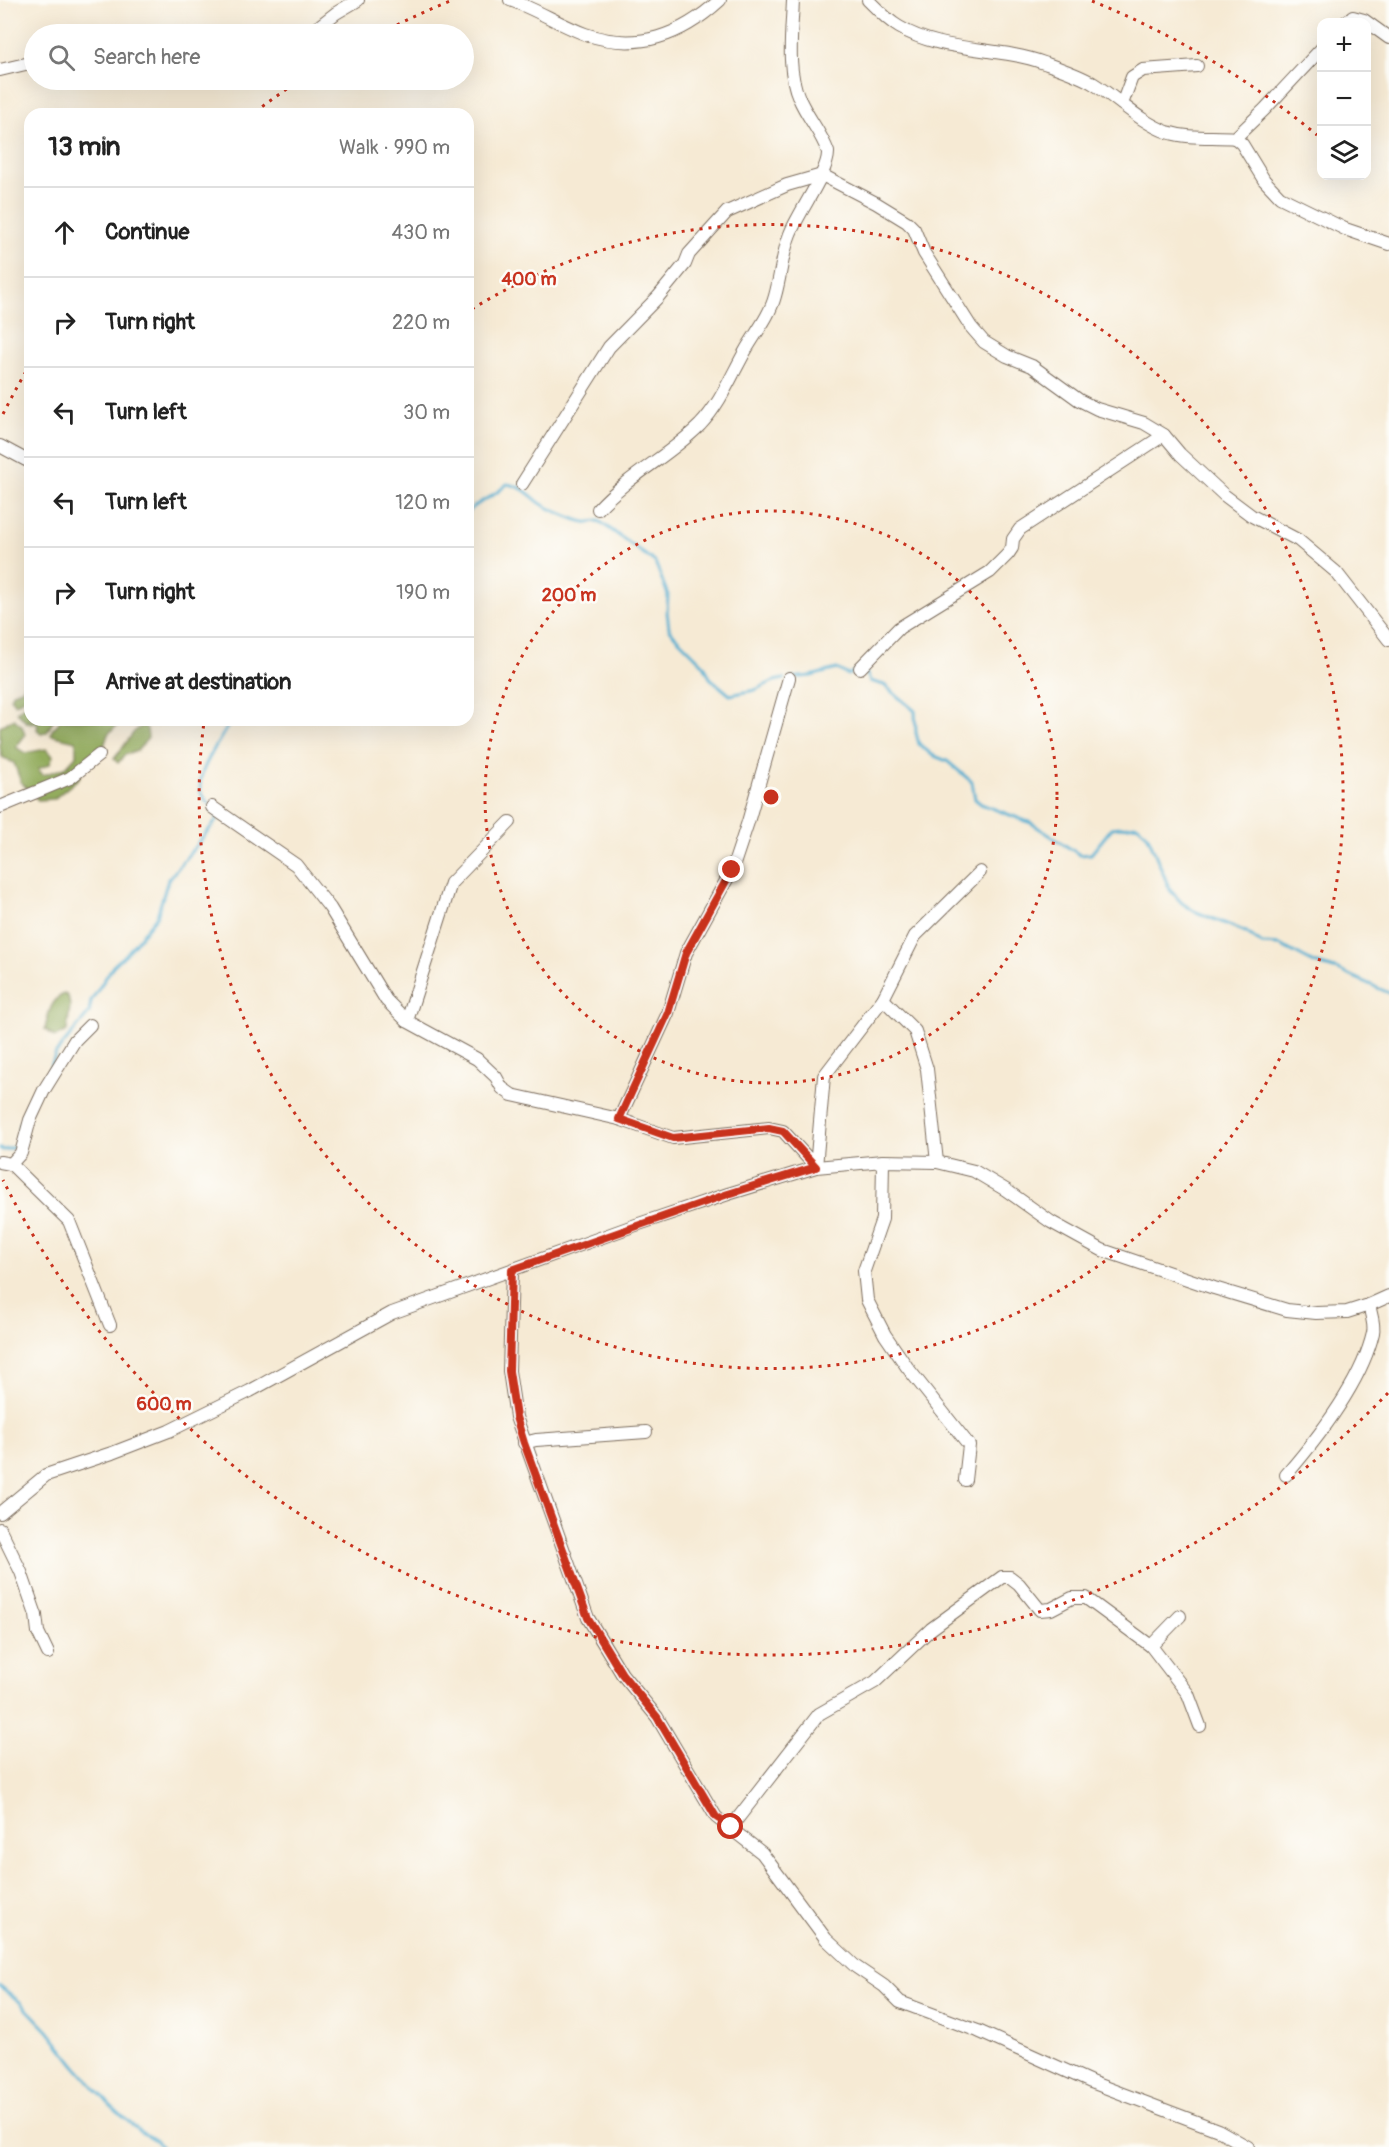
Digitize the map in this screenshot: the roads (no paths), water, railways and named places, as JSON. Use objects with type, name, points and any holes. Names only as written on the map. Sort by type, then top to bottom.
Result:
[{"type":"street","points":[[322,24],[358,0]]},
{"type":"street","points":[[510,0],[585,34],[624,42],[656,40],[678,31],[705,14],[720,0]]},
{"type":"street","points":[[598,509],[612,494],[700,424],[717,404],[769,312],[775,295],[780,264],[790,234],[822,175],[828,152],[798,96],[794,80],[793,0]]},
{"type":"street","points":[[868,0],[898,27],[937,43],[1024,56],[1093,83],[1155,126],[1168,132],[1196,138],[1235,138],[1242,144],[1264,180],[1280,197],[1346,229],[1389,244]]},
{"type":"street","points":[[1371,25],[1389,38]]},
{"type":"street","points":[[1235,138],[1317,53]]},
{"type":"street","points":[[0,70],[24,64]]},
{"type":"street","points":[[1122,104],[1132,77],[1143,70],[1197,66]]},
{"type":"street","points":[[522,484],[609,347],[658,297],[685,264],[689,254],[727,212],[787,185],[822,175],[876,203],[907,222],[914,229],[924,253],[971,327],[993,349],[1032,366],[1079,400],[1097,409],[1144,423],[1164,435],[1180,454],[1224,495],[1252,516],[1298,540],[1336,572],[1389,640]]},
{"type":"street","points":[[860,668],[899,628],[990,572],[1008,554],[1012,548],[1013,539],[1020,529],[1164,435]]},
{"type":"street","points":[[0,446],[24,459]]},
{"type":"street","points":[[619,1119],[668,1013],[686,953],[732,870],[789,678]]},
{"type":"street","points":[[0,807],[70,778],[99,755]]},
{"type":"street","points":[[212,807],[296,865],[330,908],[386,1000],[407,1021],[477,1059],[496,1077],[502,1088],[512,1095],[619,1119],[673,1138],[769,1128],[783,1131],[816,1167]]},
{"type":"street","points":[[407,1021],[451,883],[510,822]]},
{"type":"street","points":[[816,1167],[824,1076],[883,999],[915,936],[980,872]]},
{"type":"street","points":[[883,999],[915,1031],[927,1069],[937,1162]]},
{"type":"street","points":[[90,1024],[75,1040],[44,1090],[30,1120],[21,1153],[5,1163],[69,1221],[110,1324]]},
{"type":"street","points":[[883,1161],[882,1220],[864,1271],[867,1300],[885,1335],[907,1367],[969,1445],[965,1480]]},
{"type":"street","points":[[0,1513],[46,1475],[169,1431],[260,1386],[392,1313],[728,1194],[816,1167],[883,1161],[937,1162],[974,1171],[1006,1190],[1051,1222],[1102,1250],[1287,1310],[1316,1313],[1347,1312],[1389,1296]]},
{"type":"street","points":[[512,1270],[509,1371],[516,1417],[588,1618],[622,1674],[657,1717],[716,1817],[762,1853],[826,1939],[856,1967],[884,1986],[900,2002],[978,2031],[1091,2082],[1218,2130],[1248,2147]]},
{"type":"street","points":[[1286,1475],[1318,1438],[1360,1368],[1374,1331],[1370,1305]]},
{"type":"street","points":[[524,1443],[536,1440],[646,1432]]},
{"type":"street","points":[[0,1529],[21,1572],[36,1615],[38,1632],[48,1653]]},
{"type":"street","points":[[731,1827],[819,1714],[875,1682],[931,1629],[1002,1577],[1010,1577],[1019,1584],[1040,1610],[1051,1609],[1072,1598],[1086,1598],[1151,1646],[1188,1694],[1200,1726]]},
{"type":"street","points":[[1151,1646],[1180,1616]]},
{"type":"waterway","points":[[474,507],[507,484],[521,489],[544,505],[568,517],[587,522],[599,521],[655,562],[668,595],[669,628],[704,665],[710,678],[730,695],[755,690],[784,679]]},
{"type":"waterway","points":[[864,668],[870,681],[884,685],[915,711],[919,744],[932,755],[947,761],[972,782],[975,799],[981,804],[1031,823],[1080,855],[1091,854],[1112,828],[1137,825],[1147,834],[1170,890],[1182,903],[1194,911],[1246,932],[1262,944],[1280,945],[1314,963],[1338,970],[1389,993]]},
{"type":"waterway","points":[[791,678],[811,676],[837,669],[848,675],[858,669]]},
{"type":"waterway","points":[[209,804],[202,796],[200,786],[202,774],[228,726]]},
{"type":"waterway","points":[[46,1078],[56,1053],[89,1013],[91,1001],[113,966],[128,952],[157,916],[168,880],[217,820],[216,814]]},
{"type":"waterway","points":[[20,1140],[19,1126],[25,1112],[30,1110]]},
{"type":"waterway","points":[[0,1149],[18,1146]]},
{"type":"waterway","points":[[0,1986],[20,2002],[48,2031],[110,2105],[140,2132],[151,2137],[162,2147]]}]
